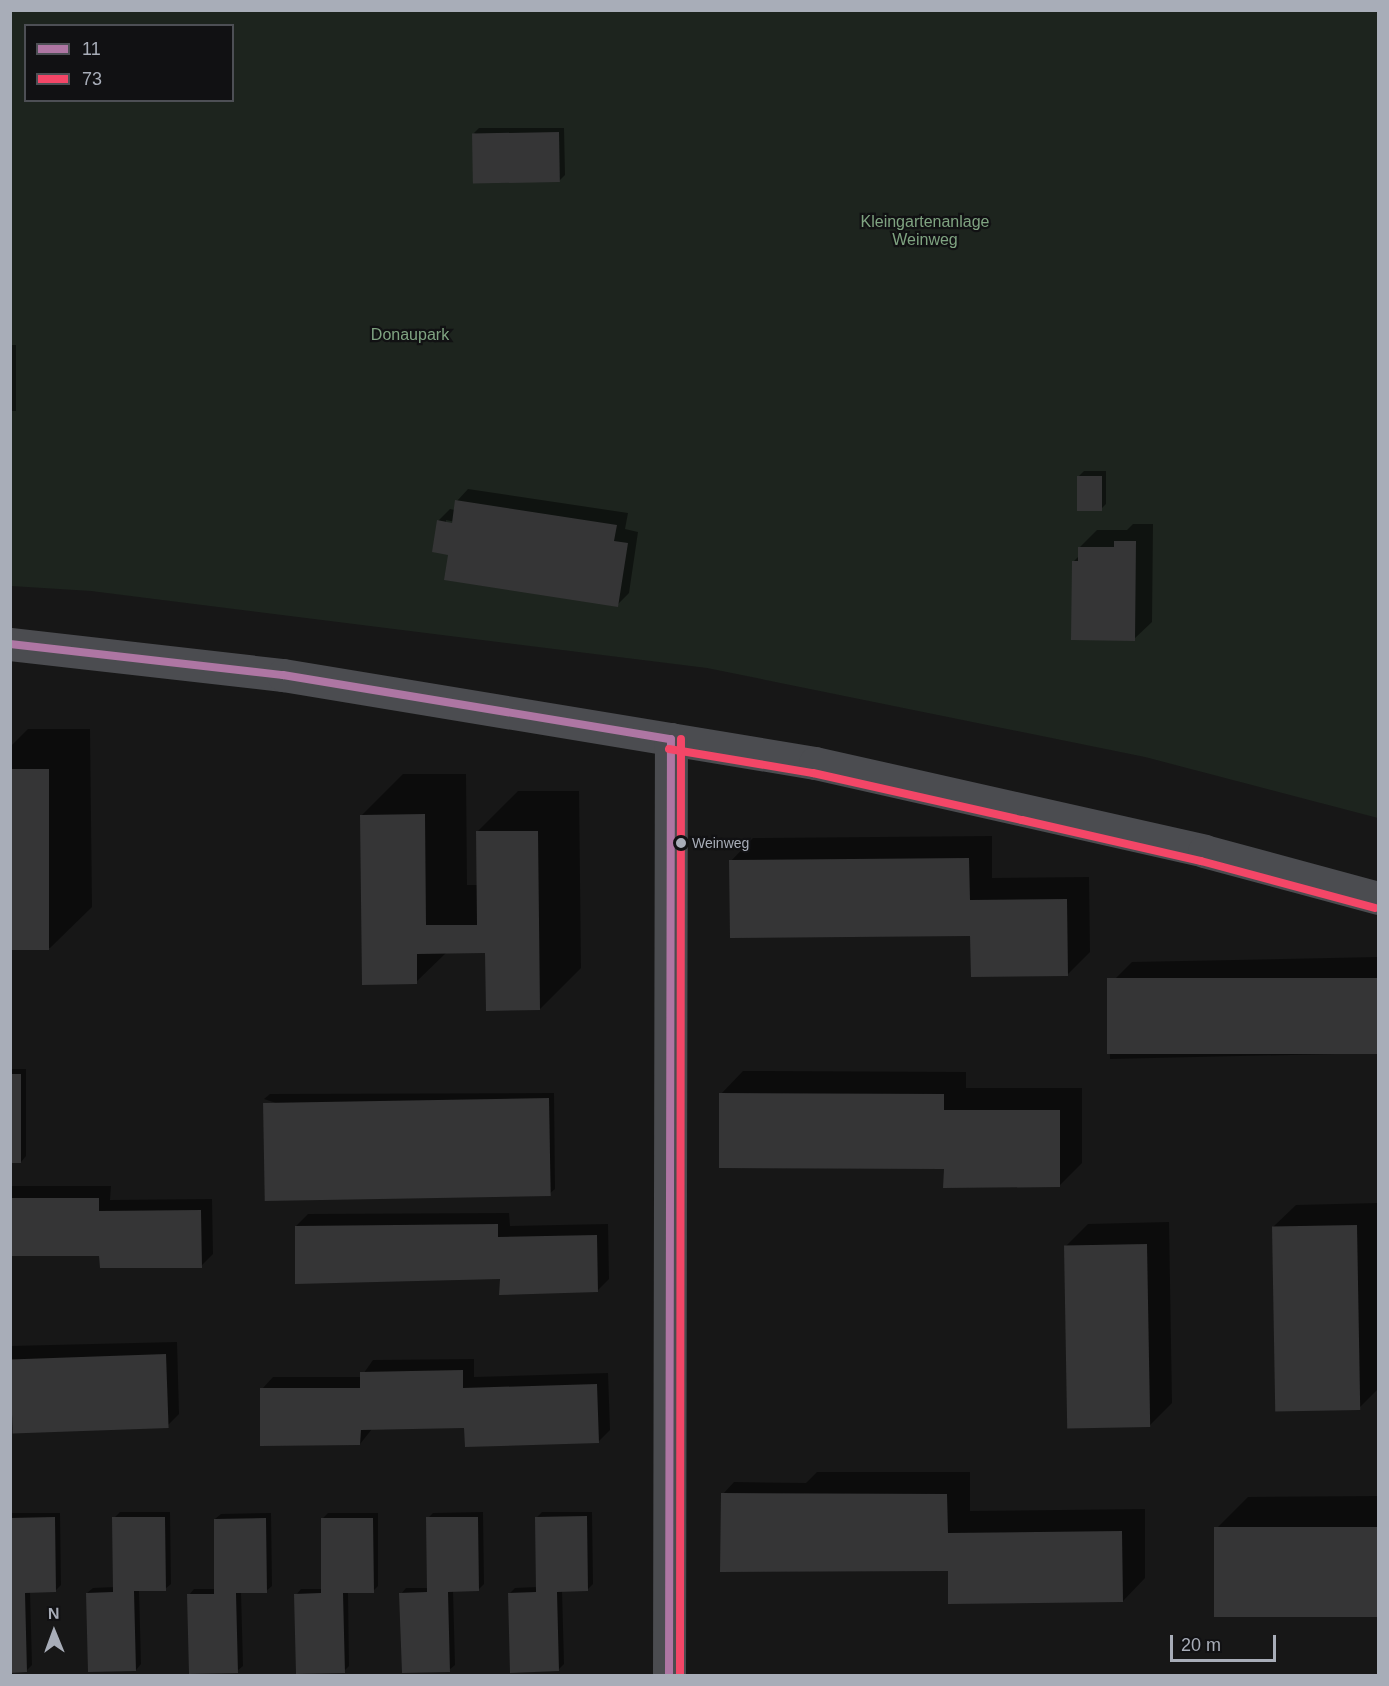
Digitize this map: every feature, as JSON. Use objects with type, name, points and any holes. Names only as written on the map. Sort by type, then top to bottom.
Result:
[{"type":"street","points":[[10,644],[283,675],[815,763],[1204,851],[1378,898]]},
{"type":"street","points":[[669,1676],[671,739]]},
{"type":"green space","points":[[10,11],[1378,11],[1378,818],[1145,757],[707,668],[91,591],[11,586]]},
{"type":"building","points":[[559,132],[560,182],[473,184],[472,134]]},
{"type":"building","points":[[1077,476],[1102,476],[1102,511],[1077,511]]},
{"type":"building","points":[[455,500],[617,525],[614,541],[628,543],[618,607],[444,580],[448,555],[432,552],[437,520],[452,523]]},
{"type":"building","points":[[1114,541],[1136,541],[1135,641],[1071,640],[1072,561],[1078,561],[1078,547],[1114,547]]},
{"type":"building","points":[[10,769],[49,769],[49,950],[10,950]]},
{"type":"building","points":[[425,814],[426,925],[477,925],[476,831],[538,831],[540,1010],[486,1011],[485,953],[417,954],[417,984],[362,985],[360,815]]},
{"type":"building","points":[[969,858],[970,900],[1067,899],[1068,976],[971,977],[970,936],[730,938],[729,860]]},
{"type":"building","points":[[1107,978],[1378,978],[1378,1054],[1107,1054]]},
{"type":"building","points":[[10,1074],[21,1074],[21,1163],[10,1163]]},
{"type":"building","points":[[719,1093],[944,1094],[944,1110],[1060,1110],[1060,1187],[943,1188],[944,1169],[719,1168]]},
{"type":"building","points":[[549,1098],[551,1196],[265,1201],[263,1103]]},
{"type":"building","points":[[10,1198],[99,1198],[99,1211],[201,1210],[202,1268],[100,1268],[99,1256],[10,1256]]},
{"type":"building","points":[[498,1224],[498,1237],[597,1235],[598,1292],[499,1295],[500,1279],[295,1284],[295,1226]]},
{"type":"building","points":[[1357,1225],[1360,1410],[1275,1411],[1272,1226]]},
{"type":"building","points":[[1147,1244],[1150,1427],[1067,1428],[1064,1245]]},
{"type":"building","points":[[166,1354],[169,1428],[13,1433],[10,1359]]},
{"type":"building","points":[[463,1370],[463,1388],[597,1384],[599,1443],[465,1447],[464,1428],[361,1430],[360,1445],[260,1446],[260,1388],[360,1388],[360,1372]]},
{"type":"building","points":[[721,1493],[947,1494],[948,1533],[1122,1531],[1123,1602],[948,1604],[948,1571],[720,1572]]},
{"type":"building","points":[[587,1516],[588,1591],[557,1592],[559,1671],[510,1673],[508,1593],[536,1592],[535,1517]]},
{"type":"building","points":[[55,1517],[56,1592],[25,1593],[27,1672],[10,1673],[10,1518]]},
{"type":"building","points":[[112,1517],[165,1517],[166,1591],[134,1591],[136,1671],[88,1672],[86,1593],[113,1592]]},
{"type":"building","points":[[426,1517],[478,1517],[479,1591],[448,1592],[450,1672],[402,1673],[399,1593],[427,1592]]},
{"type":"building","points":[[266,1518],[267,1593],[236,1593],[238,1673],[189,1674],[187,1594],[214,1594],[214,1519]]},
{"type":"building","points":[[321,1518],[373,1518],[374,1593],[343,1593],[345,1673],[296,1674],[294,1594],[321,1593]]},
{"type":"building","points":[[1214,1527],[1378,1527],[1378,1617],[1214,1617]]},
{"type":"transit line","name":"11","points":[[10,644],[283,675],[671,739]]},
{"type":"transit line","name":"11","points":[[669,1676],[671,739]]},
{"type":"transit line","name":"73","points":[[680,1676],[681,739]]},
{"type":"transit line","name":"73","points":[[669,749],[813,773],[1022,820],[1201,861],[1375,908]]},
{"type":"place","name":"Weinweg","points":[[681,843]]},
{"type":"park label","name":"Kleingartenanlage Weinweg","points":[[925,231]]},
{"type":"park label","name":"Donaupark","points":[[410,335]]}]
